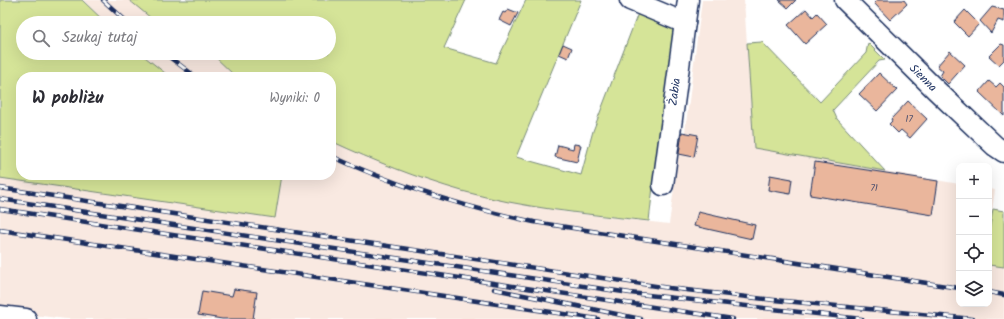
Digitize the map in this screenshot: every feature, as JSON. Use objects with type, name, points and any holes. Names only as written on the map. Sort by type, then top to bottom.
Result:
[{"type":"street","points":[[630,0],[685,22]]},
{"type":"street","name":"Żabia","points":[[663,185],[688,0]]},
{"type":"street","name":"Sienna","points":[[845,0],[936,90],[995,146],[1004,152]]},
{"type":"street","points":[[0,316],[26,319]]},
{"type":"shaded area","points":[[83,0],[129,0],[148,16],[99,16]]},
{"type":"shaded area","points":[[702,0],[744,0],[754,148],[956,183],[956,307],[992,307],[992,265],[1004,267],[1004,319],[66,319],[0,311],[0,178],[274,218],[281,180],[336,180],[336,143],[369,158],[463,191],[565,212],[669,224],[682,132],[685,132]]},
{"type":"shaded area","points":[[149,60],[218,60],[231,72],[164,72]]},
{"type":"shaded area","points":[[992,190],[995,190],[992,211]]},
{"type":"green space","points":[[0,0],[82,0],[99,16],[16,16],[16,60],[149,60],[164,72],[16,72],[16,180],[281,180],[275,218],[0,178]]},
{"type":"green space","points":[[129,0],[466,0],[444,48],[496,63],[526,0],[581,0],[516,157],[581,175],[593,131],[640,8],[678,30],[657,152],[649,221],[555,210],[508,202],[462,191],[396,169],[336,143],[336,72],[231,72],[218,60],[336,60],[336,16],[148,16]]},
{"type":"green space","points":[[762,42],[820,102],[866,53],[868,43],[885,60],[879,61],[833,110],[837,119],[885,171],[754,148],[747,43]]},
{"type":"green space","points":[[993,209],[1004,211],[1004,267],[992,265]]},
{"type":"building","points":[[779,0],[796,0],[788,8]]},
{"type":"building","points":[[877,0],[904,0],[907,4],[890,20],[874,3]]},
{"type":"building","points":[[992,7],[1004,10],[1004,22],[998,20],[991,33],[980,21]]},
{"type":"building","points":[[508,9],[518,13],[511,26],[499,20],[503,12],[505,13]]},
{"type":"building","points":[[806,9],[813,17],[817,13],[827,24],[805,44],[788,25]]},
{"type":"building","points":[[965,10],[979,24],[968,36],[954,22]]},
{"type":"building","points":[[563,44],[572,48],[568,58],[559,54]]},
{"type":"building","points":[[1001,44],[1004,45],[1004,60],[999,65],[989,56]]},
{"type":"building","points":[[950,51],[965,65],[948,84],[940,76],[943,71],[937,66]]},
{"type":"building","points":[[879,73],[897,90],[877,111],[859,94]]},
{"type":"building","points":[[989,81],[996,87],[1000,83],[1004,87],[1004,116],[979,92]]},
{"type":"building","points":[[908,101],[927,119],[910,138],[901,130],[898,133],[889,124],[892,121],[891,119]]},
{"type":"building","points":[[682,132],[698,135],[694,157],[679,154]]},
{"type":"building","points":[[574,144],[581,145],[577,162],[555,157],[558,145],[573,149]]},
{"type":"building","points":[[815,162],[938,181],[933,215],[810,195]]},
{"type":"building","points":[[770,175],[792,179],[790,194],[768,190]]},
{"type":"building","points":[[698,212],[755,225],[752,239],[694,226]]},
{"type":"building","points":[[234,289],[257,292],[253,319],[222,319],[198,315],[202,291],[232,296]]},
{"type":"railway","points":[[103,0],[120,16]]},
{"type":"railway","points":[[173,60],[189,72]]},
{"type":"railway","points":[[336,158],[380,177],[431,195],[482,210],[534,222],[956,288]]},
{"type":"railway","points":[[0,188],[669,288],[774,300],[973,319]]},
{"type":"railway","points":[[0,199],[630,293],[862,319]]},
{"type":"railway","points":[[0,209],[733,319]]},
{"type":"railway","points":[[0,230],[598,319]]},
{"type":"railway","points":[[494,289],[641,319]]},
{"type":"railway","points":[[992,293],[1004,295]]}]
